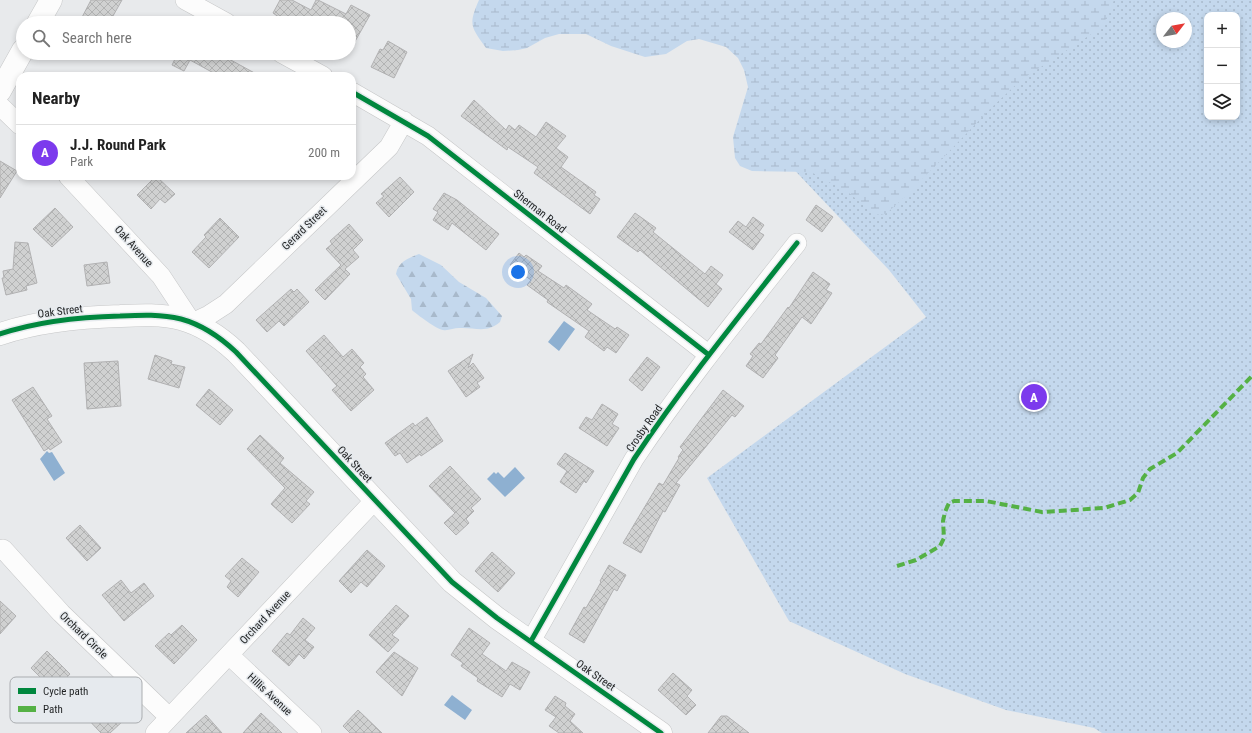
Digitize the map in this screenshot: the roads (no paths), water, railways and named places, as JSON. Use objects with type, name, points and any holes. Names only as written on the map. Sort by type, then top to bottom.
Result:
[{"type":"street","points":[[42,16],[51,0]]},
{"type":"street","points":[[185,0],[214,16]]},
{"type":"street","points":[[0,91],[17,60]]},
{"type":"street","points":[[294,60],[316,72]]},
{"type":"street","name":"Sherman Road","points":[[356,94],[428,136],[709,355]]},
{"type":"street","points":[[0,106],[16,121]]},
{"type":"street","name":"Gerard Street","points":[[356,179],[389,147],[404,121]]},
{"type":"street","name":"Oak Avenue","points":[[72,180],[161,276],[192,323]]},
{"type":"street","name":"Gerard Street","points":[[192,323],[209,315],[226,304],[355,180]]},
{"type":"street","name":"Crosby Road","points":[[531,641],[634,459],[709,355],[797,243]]},
{"type":"street","name":"Oak Street","points":[[0,334],[18,328],[46,322],[80,318],[155,316],[192,323],[214,334],[236,352],[374,501],[452,582],[492,614],[661,733]]},
{"type":"street","name":"Orchard Avenue","points":[[155,733],[374,501]]},
{"type":"street","name":"Orchard Circle","points":[[3,549],[61,613],[127,677]]},
{"type":"street","name":"Hillis Avenue","points":[[229,655],[312,733]]},
{"type":"street","name":"Orchard Circle","points":[[142,691],[169,717]]},
{"type":"place","name":"J.J. Round Park","points":[[1034,397]]}]
